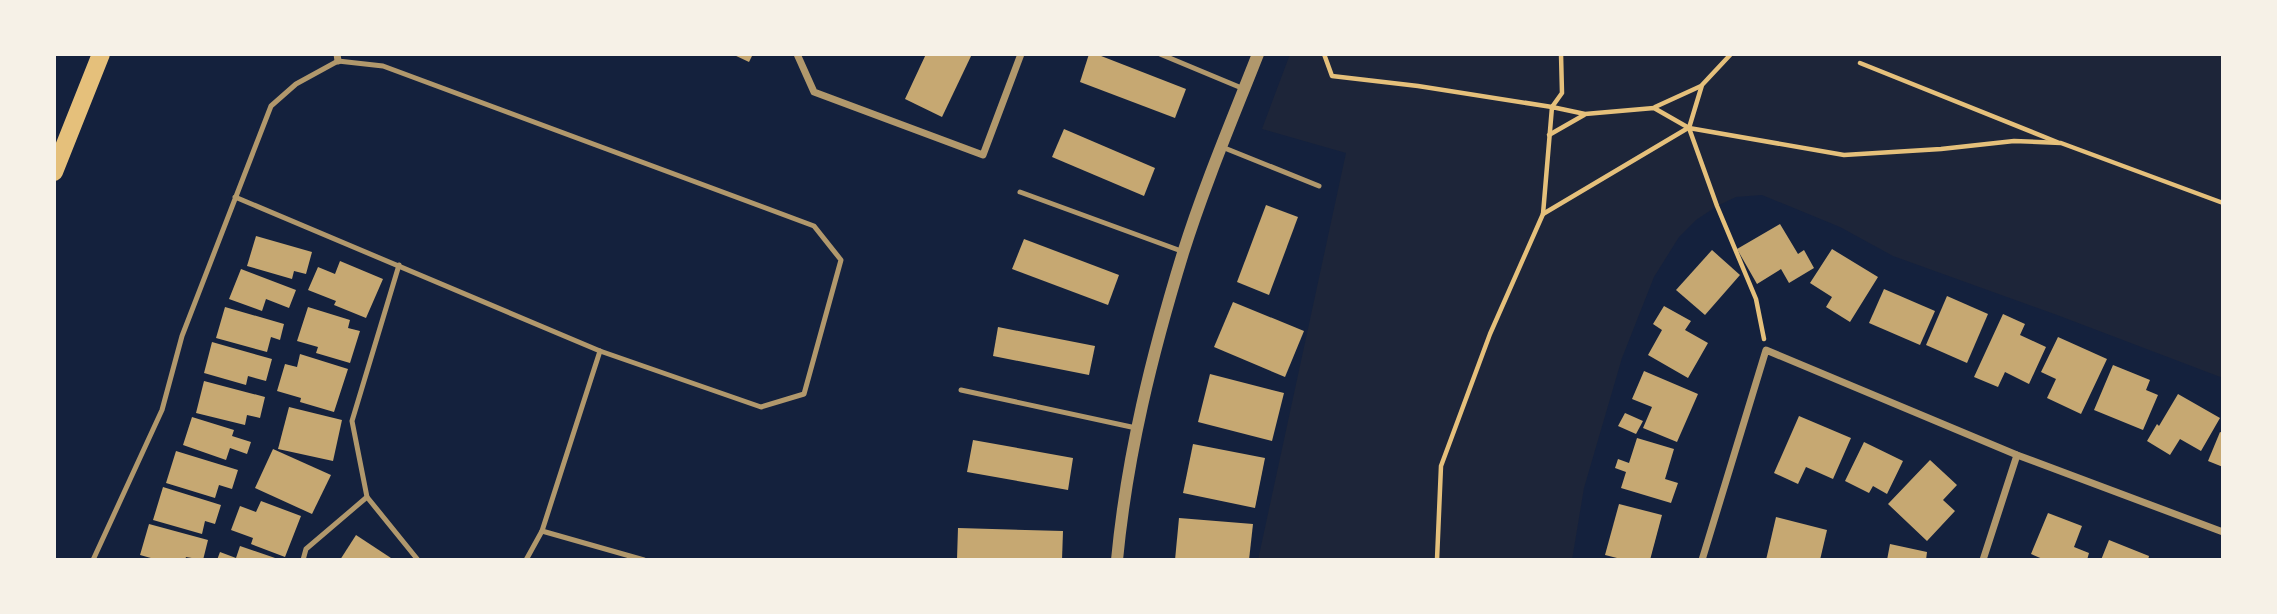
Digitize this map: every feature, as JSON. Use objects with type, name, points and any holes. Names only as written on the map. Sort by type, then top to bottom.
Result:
[{"type":"highway","points":[[54,172],[101,54]]},
{"type":"street","points":[[797,54],[814,92],[983,155],[1021,54]]},
{"type":"street","points":[[1116,560],[1136,428],[1184,252],[1258,54]]},
{"type":"street","points":[[1702,560],[1766,350],[2017,455],[2223,532]]},
{"type":"street","points":[[1983,560],[2017,455]]},
{"type":"lane","points":[[1160,54],[1245,89]]},
{"type":"lane","points":[[93,560],[162,410],[182,336],[235,197],[271,106],[296,83],[337,58],[383,66],[814,226],[841,260],[804,394],[761,408],[600,351],[235,197]]},
{"type":"lane","points":[[1222,147],[1319,186]]},
{"type":"lane","points":[[1020,192],[1184,252]]},
{"type":"lane","points":[[399,265],[352,421],[366,497],[418,560]]},
{"type":"lane","points":[[526,560],[542,531],[600,351]]},
{"type":"lane","points":[[961,390],[1136,428]]},
{"type":"lane","points":[[303,560],[306,549],[366,497]]},
{"type":"lane","points":[[542,531],[644,560]]},
{"type":"path","points":[[1324,54],[1332,76],[1418,86],[1585,114],[1654,108],[1702,85],[1731,54]]},
{"type":"path","points":[[1437,560],[1441,466],[1490,334],[1543,214],[1552,107],[1562,93],[1561,54]]},
{"type":"path","points":[[1860,63],[2223,203]]},
{"type":"path","points":[[1702,85],[1689,128],[1717,206],[1756,299],[1766,350]]},
{"type":"path","points":[[1654,108],[1689,128],[1844,155],[2014,141],[2062,143]]},
{"type":"path","points":[[1549,135],[1585,114]]},
{"type":"path","points":[[1543,214],[1689,128]]},
{"type":"shaded area","points":[[1290,54],[2223,54],[2223,378],[1893,256],[1840,227],[1762,195],[1736,197],[1696,220],[1679,237],[1654,277],[1622,358],[1584,488],[1572,560],[1258,560],[1346,153],[1262,129]]},
{"type":"building","points":[[732,54],[753,54],[749,62]]},
{"type":"building","points":[[926,54],[972,54],[942,117],[905,99]]},
{"type":"building","points":[[1089,54],[1096,54],[1186,89],[1175,118],[1080,82]]},
{"type":"building","points":[[1064,129],[1155,168],[1144,196],[1052,157]]},
{"type":"building","points":[[1266,205],[1298,217],[1269,295],[1237,282]]},
{"type":"building","points":[[1780,224],[1798,254],[1804,250],[1814,268],[1789,283],[1781,269],[1757,284],[1737,249]]},
{"type":"building","points":[[256,236],[312,252],[306,274],[294,271],[292,279],[247,266]]},
{"type":"building","points":[[1024,239],[1119,275],[1108,305],[1012,269]]},
{"type":"building","points":[[1832,249],[1878,277],[1850,322],[1826,307],[1832,297],[1810,283]]},
{"type":"building","points":[[1712,250],[1740,275],[1705,315],[1676,290]]},
{"type":"building","points":[[340,261],[383,279],[366,318],[334,305],[336,301],[308,290],[318,267],[335,274]]},
{"type":"building","points":[[241,269],[296,290],[289,308],[266,299],[262,311],[229,299]]},
{"type":"building","points":[[1884,289],[1935,311],[1920,345],[1869,323]]},
{"type":"building","points":[[1947,296],[1988,314],[1967,363],[1926,345]]},
{"type":"building","points":[[1233,302],[1304,331],[1285,377],[1214,347]]},
{"type":"building","points":[[1664,306],[1691,321],[1685,330],[1708,343],[1688,378],[1648,355],[1662,330],[1653,324]]},
{"type":"building","points":[[225,307],[284,324],[280,340],[271,337],[267,352],[216,338]]},
{"type":"building","points":[[308,307],[350,320],[348,328],[360,331],[350,363],[316,353],[318,347],[297,341]]},
{"type":"building","points":[[2003,314],[2025,324],[2020,335],[2046,347],[2029,384],[2005,372],[1998,387],[1974,377]]},
{"type":"building","points":[[998,327],[1095,346],[1089,375],[993,356]]},
{"type":"building","points":[[2058,337],[2107,359],[2081,414],[2047,398],[2056,379],[2041,372]]},
{"type":"building","points":[[212,342],[272,359],[266,381],[248,376],[246,385],[204,373]]},
{"type":"building","points":[[300,354],[348,369],[334,412],[300,402],[301,398],[277,391],[285,364],[297,367]]},
{"type":"building","points":[[2113,365],[2150,380],[2146,390],[2158,395],[2143,430],[2094,410]]},
{"type":"building","points":[[1644,371],[1698,394],[1677,442],[1643,428],[1652,407],[1632,399]]},
{"type":"building","points":[[1210,374],[1284,393],[1272,441],[1198,422]]},
{"type":"building","points":[[204,381],[265,397],[260,418],[247,415],[245,425],[196,413]]},
{"type":"building","points":[[2178,394],[2220,418],[2201,451],[2180,439],[2170,455],[2147,441]]},
{"type":"building","points":[[289,407],[342,420],[333,461],[278,449]]},
{"type":"building","points":[[1625,413],[1643,421],[1636,434],[1618,426]]},
{"type":"building","points":[[1799,416],[1851,438],[1833,479],[1806,467],[1798,484],[1774,473]]},
{"type":"building","points":[[192,417],[234,430],[232,436],[251,442],[247,454],[230,448],[226,460],[183,445]]},
{"type":"building","points":[[2220,432],[2223,433],[2223,467],[2208,461]]},
{"type":"building","points":[[1637,438],[1674,449],[1665,479],[1678,483],[1671,503],[1621,488],[1626,472],[1615,468],[1618,459],[1629,463]]},
{"type":"building","points":[[973,440],[1073,458],[1068,490],[967,472]]},
{"type":"building","points":[[1864,442],[1903,461],[1887,494],[1873,486],[1869,493],[1845,481]]},
{"type":"building","points":[[1193,444],[1265,458],[1255,508],[1183,493]]},
{"type":"building","points":[[273,449],[331,475],[312,514],[255,488]]},
{"type":"building","points":[[176,451],[238,470],[232,489],[219,485],[215,498],[166,483]]},
{"type":"building","points":[[1930,460],[1957,485],[1943,500],[1955,511],[1927,541],[1888,504]]},
{"type":"building","points":[[163,487],[221,505],[215,524],[205,521],[202,534],[153,520]]},
{"type":"building","points":[[261,501],[301,516],[285,557],[251,544],[253,538],[231,530],[240,506],[256,512]]},
{"type":"building","points":[[1619,504],[1662,515],[1650,560],[1625,560],[1605,555]]},
{"type":"building","points":[[2048,513],[2082,526],[2074,547],[2089,553],[2087,560],[2045,560],[2031,554]]},
{"type":"building","points":[[1776,517],[1827,530],[1820,560],[1766,560]]},
{"type":"building","points":[[1179,518],[1253,524],[1249,560],[1175,560]]},
{"type":"building","points":[[149,524],[208,540],[203,560],[186,557],[185,560],[158,560],[140,555]]},
{"type":"building","points":[[958,528],[1063,531],[1062,560],[957,559]]},
{"type":"building","points":[[356,535],[394,560],[340,560]]},
{"type":"building","points":[[2109,540],[2149,556],[2148,560],[2101,560]]},
{"type":"building","points":[[1890,544],[1927,552],[1926,560],[1887,560]]},
{"type":"building","points":[[240,546],[278,560],[217,560],[220,552],[236,558]]}]
